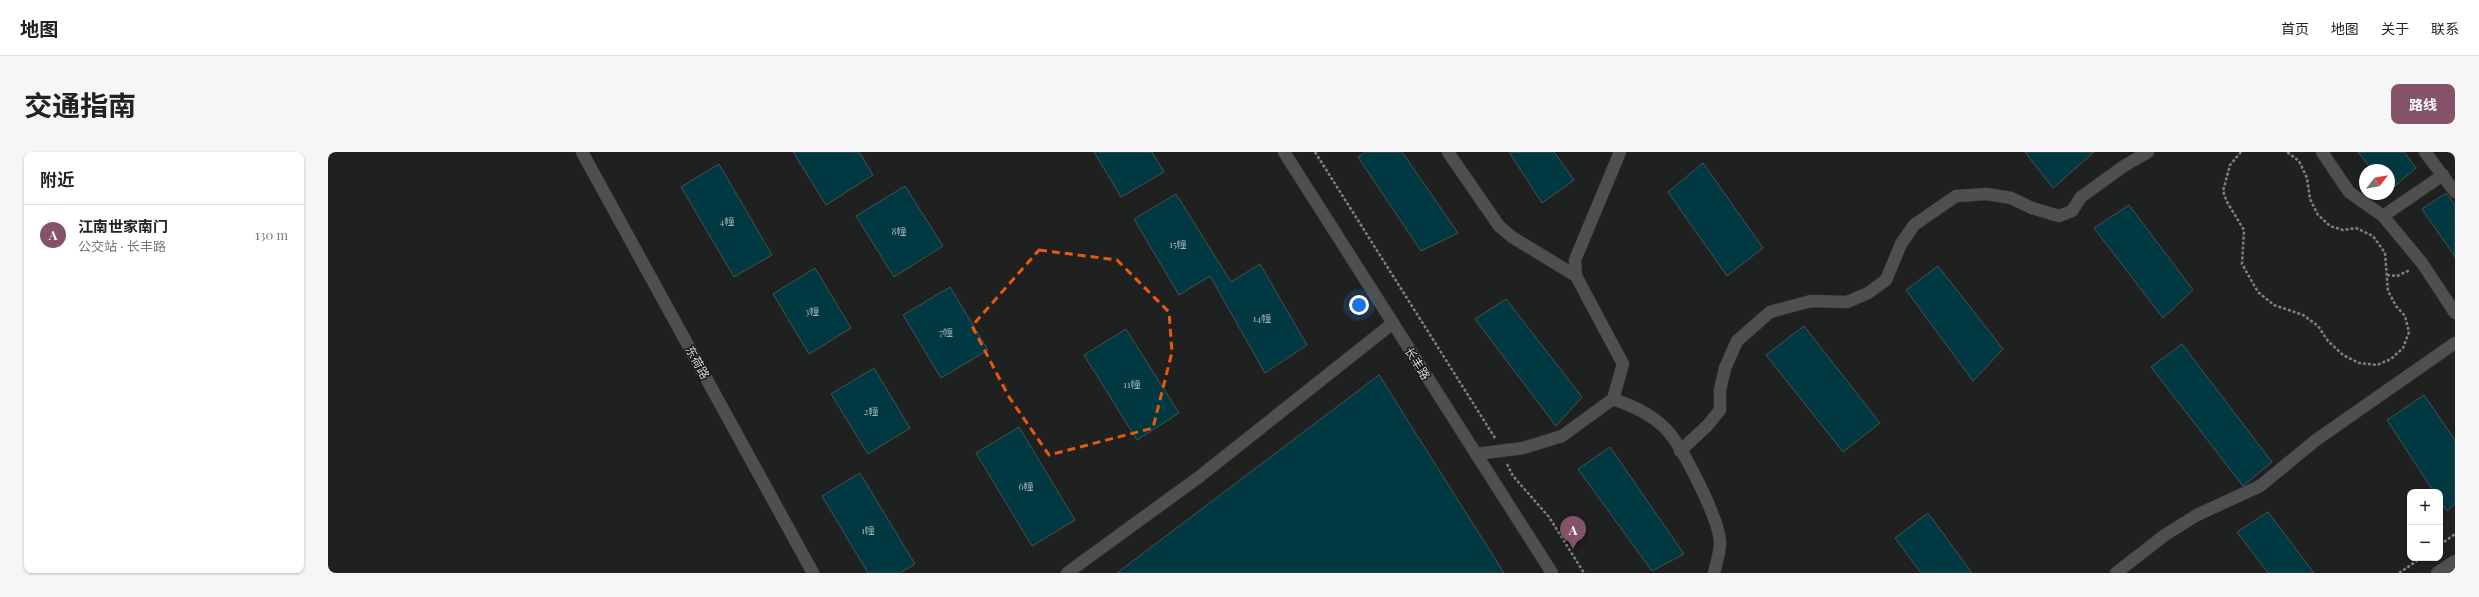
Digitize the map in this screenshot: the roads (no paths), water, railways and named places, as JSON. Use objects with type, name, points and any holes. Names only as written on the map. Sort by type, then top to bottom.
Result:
[{"type":"street","name":"东荷路","points":[[582,152],[813,573]]},
{"type":"street","name":"长丰路","points":[[1284,152],[1552,573]]},
{"type":"street","points":[[1448,152],[1499,226],[1512,237],[1576,276]]},
{"type":"street","points":[[1476,454],[1524,448],[1562,436],[1613,399],[1623,364],[1576,276],[1575,260],[1620,152]]},
{"type":"street","points":[[1680,451],[1707,426],[1720,410],[1720,390],[1725,368],[1737,341],[1770,312],[1811,301],[1847,302],[1868,294],[1886,280],[1901,244],[1914,225],[1956,196],[1987,194],[2011,198],[2032,208],[2059,216],[2072,211],[2082,197],[2124,166],[2148,152]]},
{"type":"street","points":[[2322,152],[2349,192],[2383,216],[2422,263],[2455,313]]},
{"type":"street","points":[[2425,152],[2455,192]]},
{"type":"street","points":[[2383,216],[2442,175]]},
{"type":"street","points":[[1066,573],[1199,477],[1393,323]]},
{"type":"street","points":[[2116,573],[2165,536],[2198,515],[2260,486],[2316,440],[2455,343]]},
{"type":"street","points":[[1613,399],[1650,415],[1666,430],[1680,451],[1716,521],[1720,544],[1714,573]]},
{"type":"street","points":[[2437,573],[2455,561]]},
{"type":"place","name":"江南世家南门","points":[[1573,549]]}]
